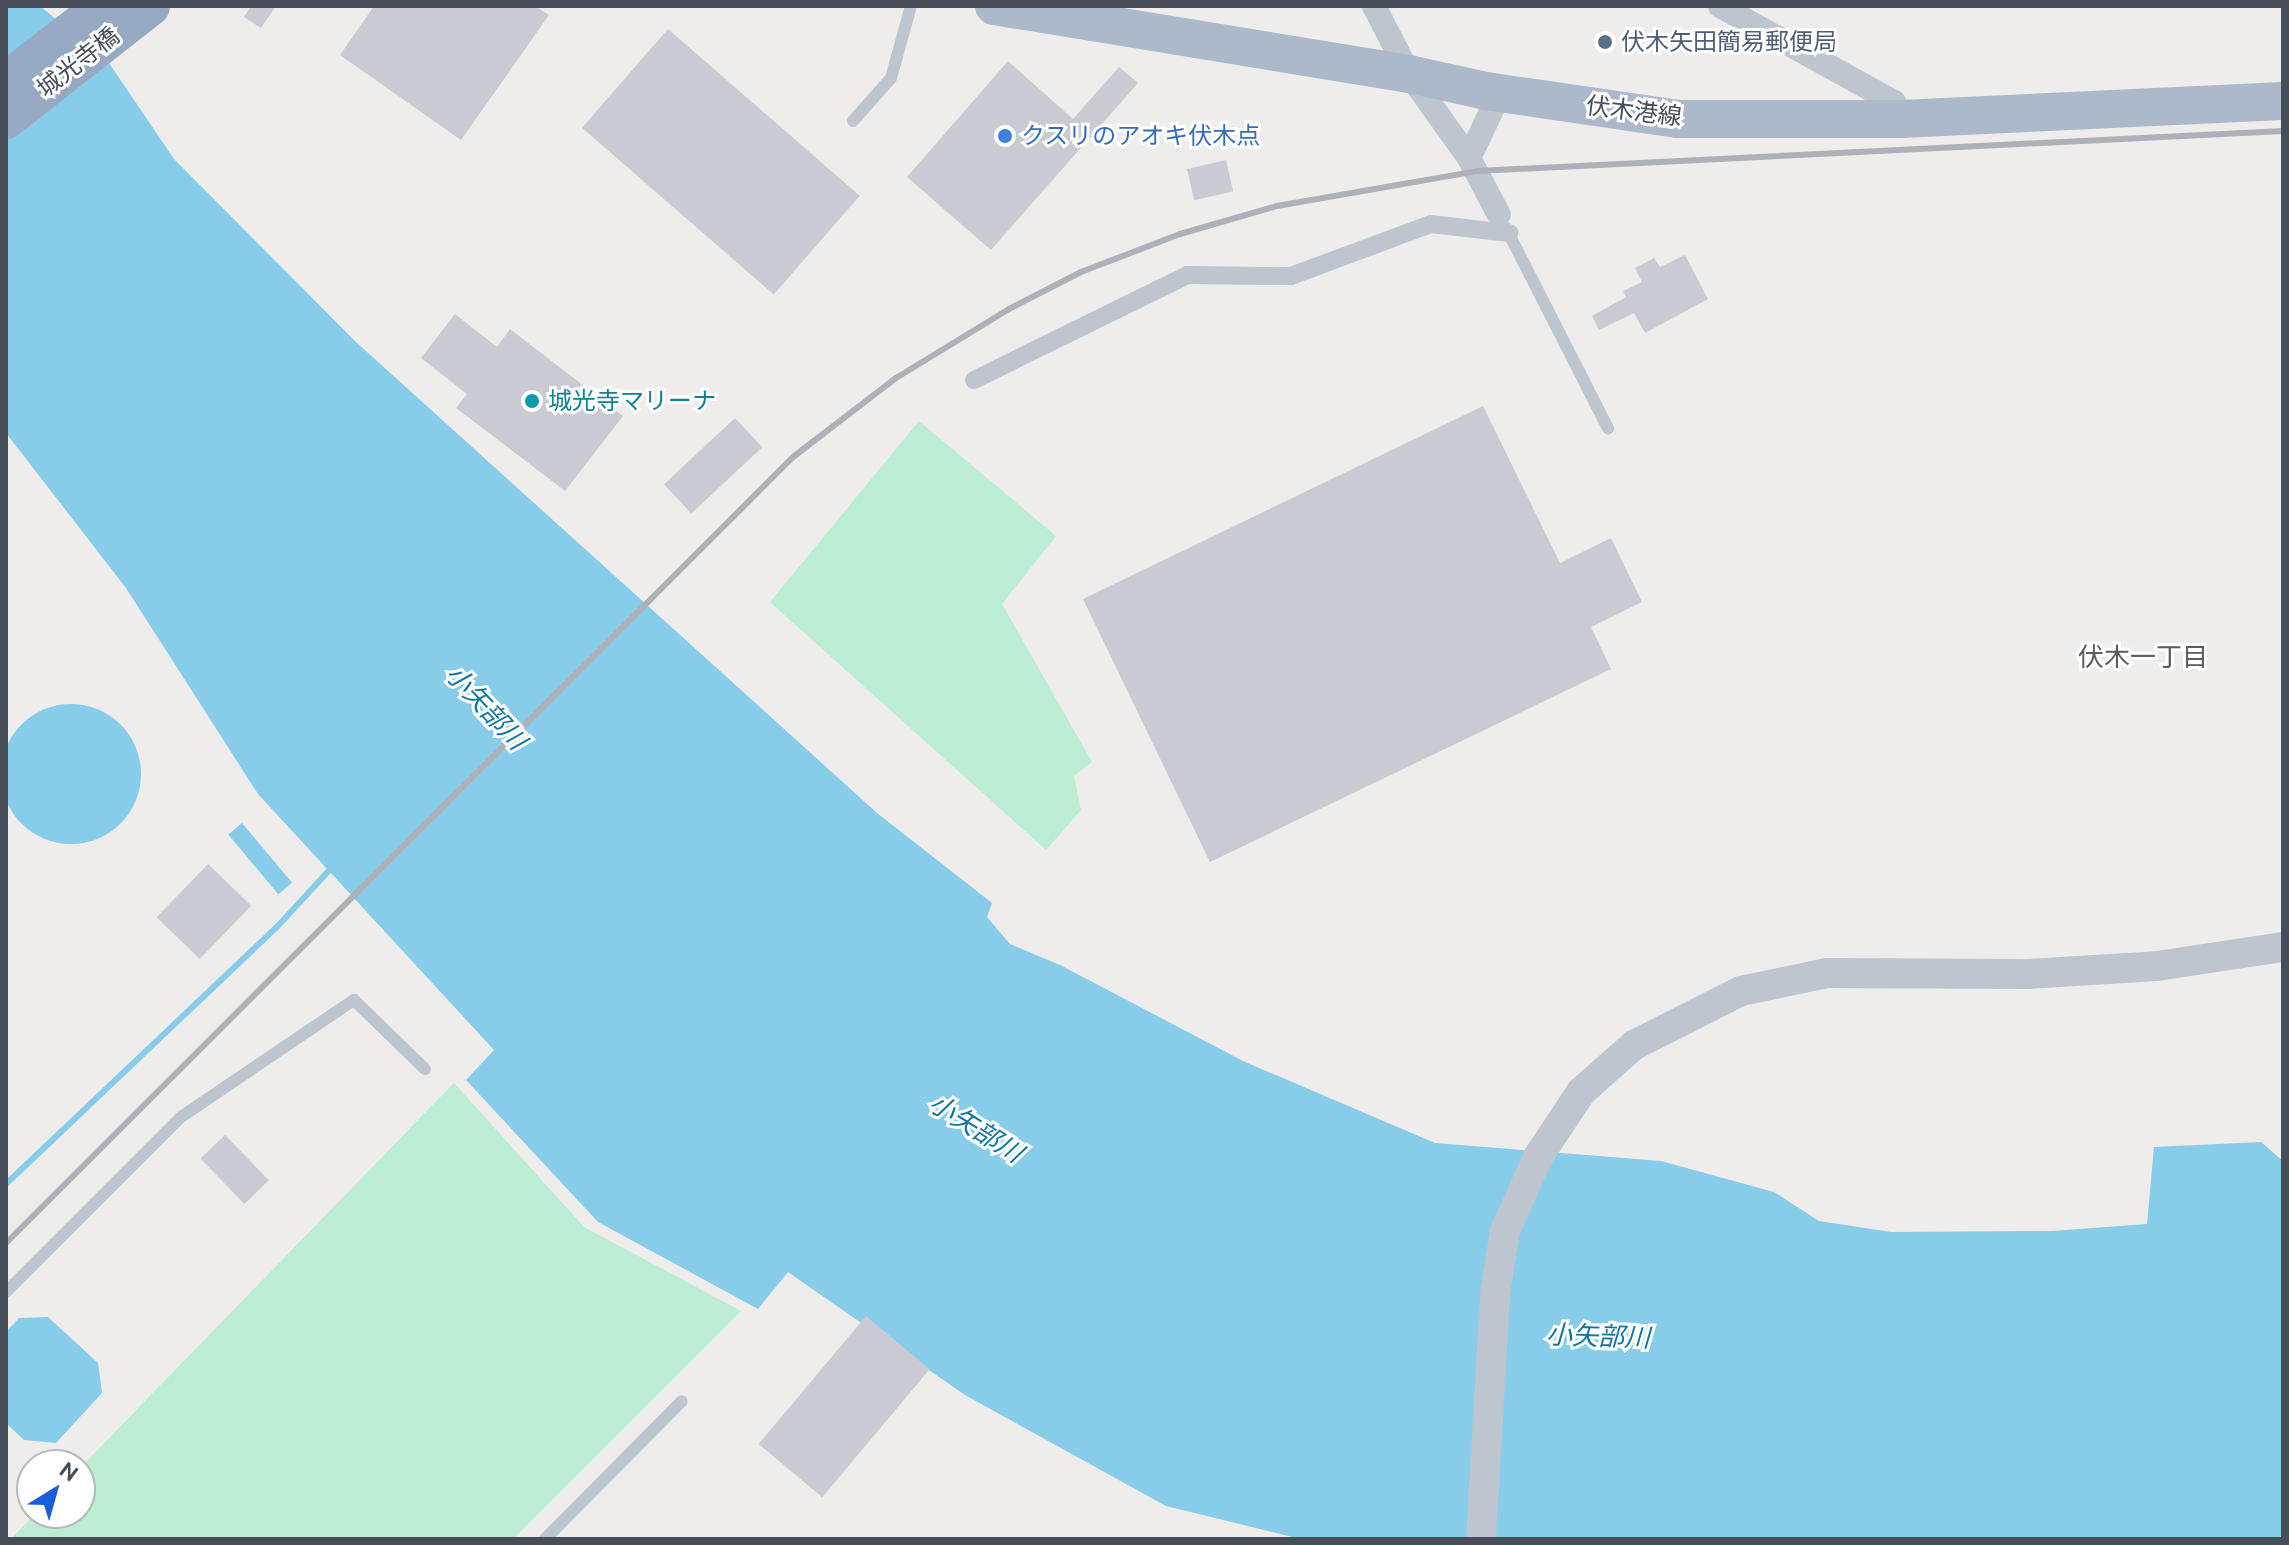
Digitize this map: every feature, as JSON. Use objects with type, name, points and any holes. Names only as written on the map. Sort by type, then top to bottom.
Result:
[{"type":"highway","name":"城光寺橋","points":[[6,82],[104,6]]},
{"type":"highway","name":"城光寺橋","points":[[6,119],[150,6]]},
{"type":"main road","name":"伏木港線","points":[[994,6],[1409,74],[1500,93],[1677,119],[1901,119],[2283,101]]},
{"type":"street","points":[[974,380],[1187,275],[1291,276],[1431,224],[1504,224],[1469,158],[1409,74],[1374,6]]},
{"type":"street","points":[[1720,6],[1894,102],[1901,119]]},
{"type":"street","points":[[1469,158],[1500,93]]},
{"type":"street","points":[[1481,1539],[1495,1294],[1505,1231],[1538,1157],[1581,1092],[1634,1045],[1741,991],[1827,973],[2028,974],[2157,966],[2283,947]]},
{"type":"lane","points":[[853,121],[891,78],[911,6]]},
{"type":"lane","points":[[1504,224],[1608,428]]},
{"type":"lane","points":[[6,1292],[181,1117],[354,1000],[425,1069]]},
{"type":"lane","points":[[545,1539],[682,1401]]},
{"type":"green space","points":[[919,421],[1056,536],[1002,604],[1092,762],[1074,776],[1081,810],[1046,850],[770,602]]},
{"type":"green space","points":[[454,1083],[584,1227],[741,1311],[513,1539],[11,1539],[21,1529],[96,1529],[96,1452]]},
{"type":"water","name":"小矢部川","points":[[6,6],[40,6],[109,63],[174,159],[356,342],[877,813],[992,903],[987,917],[1010,944],[1060,965],[1243,1061],[1435,1143],[1661,1161],[1774,1192],[1819,1221],[1891,1232],[2052,1231],[2147,1224],[2154,1147],[2261,1142],[2283,1161],[2283,1539],[1301,1539],[1166,1506],[965,1395],[788,1272],[758,1309],[598,1222],[466,1080],[494,1050],[258,794],[126,588],[6,433]]},
{"type":"water","points":[[71,704],[98,709],[121,724],[136,747],[141,774],[136,801],[121,824],[98,839],[71,844],[44,839],[21,824],[6,801],[1,774],[6,747],[21,724],[44,709]]},
{"type":"water","points":[[242,823],[292,883],[278,894],[228,835]]},
{"type":"water","points":[[48,1317],[98,1363],[102,1393],[56,1443],[24,1440],[6,1423],[6,1332],[19,1318]]},
{"type":"building","points":[[251,6],[276,6],[261,28],[244,17]]},
{"type":"building","points":[[374,6],[535,6],[549,15],[461,140],[340,55]]},
{"type":"building","points":[[668,29],[860,196],[774,295],[582,128]]},
{"type":"building","points":[[1008,61],[1073,119],[1119,67],[1138,83],[991,250],[907,177]]},
{"type":"building","points":[[1226,160],[1233,191],[1194,200],[1187,169]]},
{"type":"building","points":[[1685,255],[1708,299],[1645,333],[1634,313],[1599,330],[1592,316],[1626,297],[1623,291],[1642,282],[1635,268],[1654,258],[1660,267]]},
{"type":"building","name":"城光寺マリーナ","points":[[455,314],[497,347],[510,329],[623,416],[565,491],[456,408],[467,394],[421,358]]},
{"type":"building","points":[[1483,406],[1560,563],[1611,538],[1642,602],[1591,627],[1611,669],[1210,862],[1083,599]]},
{"type":"building","points":[[735,418],[762,447],[691,513],[664,484]]},
{"type":"building","points":[[208,864],[251,906],[200,959],[157,917]]},
{"type":"building","points":[[225,1135],[269,1180],[244,1204],[201,1159]]},
{"type":"building","points":[[866,1316],[930,1369],[822,1497],[759,1444]]},
{"type":"waterway","points":[[6,1184],[276,928],[333,866]]},
{"type":"railway","points":[[6,1243],[793,457],[896,378],[1009,309],[1081,272],[1180,234],[1277,206],[1477,171],[2283,131]]},
{"type":"place","name":"伏木矢田簡易郵便局","points":[[1605,42]]},
{"type":"place","name":"クスリのアオキ伏木点","points":[[1005,136]]},
{"type":"place","name":"城光寺マリーナ","points":[[532,401]]},
{"type":"district","name":"伏木一丁目","points":[[2143,657]]}]
